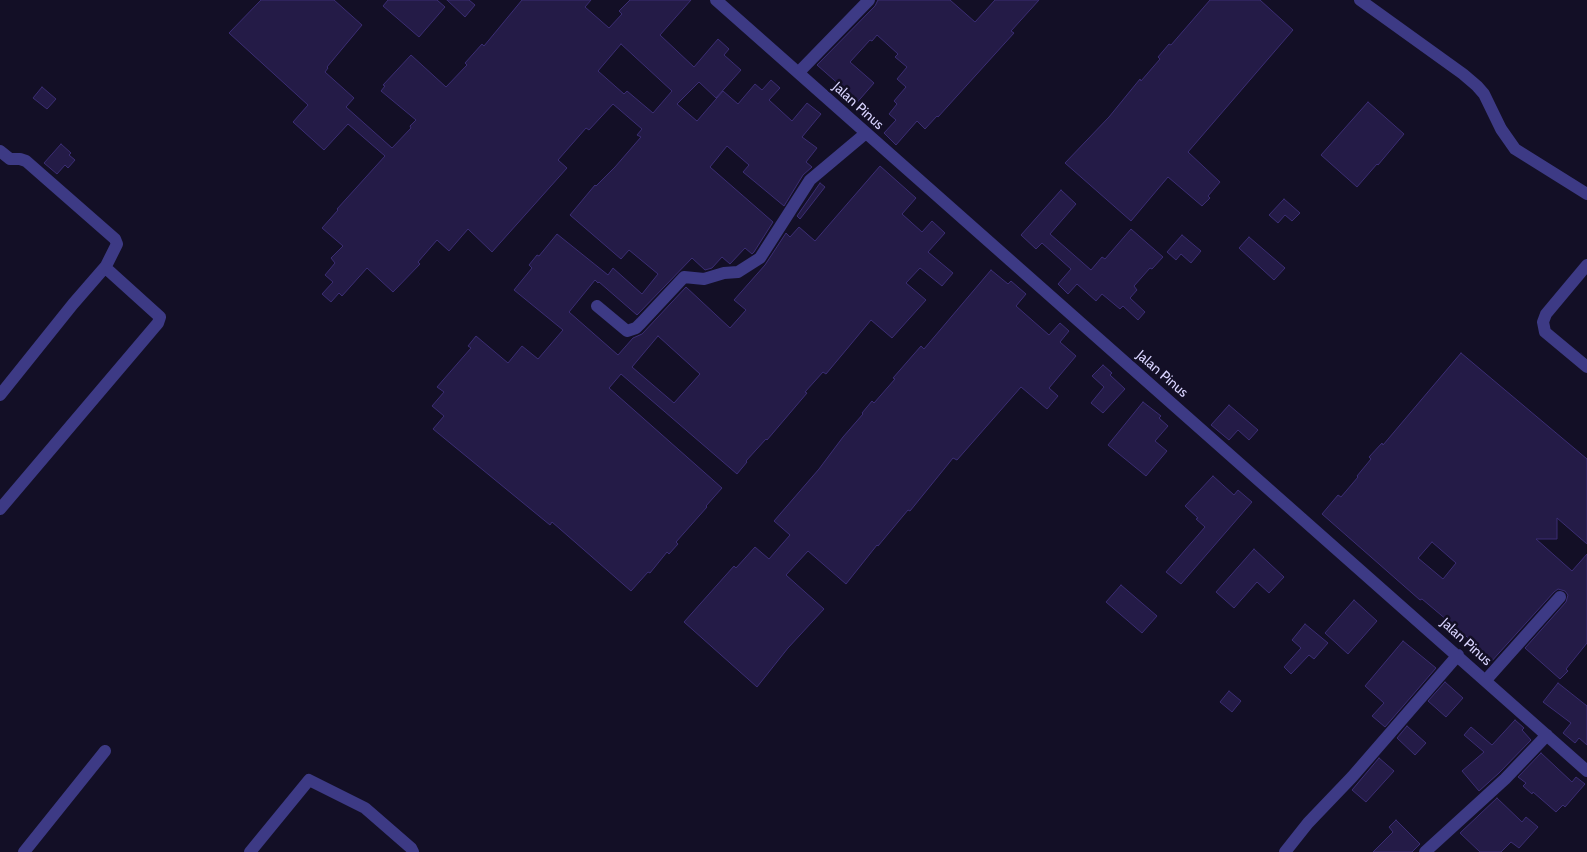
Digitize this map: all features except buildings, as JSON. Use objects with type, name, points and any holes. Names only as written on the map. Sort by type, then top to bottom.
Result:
[{"type":"street","name":"Jalan Pinus","points":[[716,0],[1587,771]]},
{"type":"street","points":[[798,72],[869,0]]},
{"type":"street","points":[[1360,0],[1477,86],[1484,94],[1501,128],[1515,149],[1587,194]]},
{"type":"street","points":[[597,306],[627,331],[636,328],[684,277],[704,279],[724,273],[738,272],[760,258],[810,180],[866,133]]},
{"type":"street","points":[[0,151],[10,159],[26,161],[116,239],[117,244],[106,266],[0,395]]},
{"type":"street","points":[[0,509],[158,323],[159,315],[111,274],[106,266]]},
{"type":"street","points":[[1587,266],[1546,314],[1543,322],[1545,332],[1587,367]]},
{"type":"street","points":[[1486,680],[1560,597]]},
{"type":"street","points":[[1285,852],[1308,823],[1352,777],[1458,655]]},
{"type":"street","points":[[1425,852],[1504,779],[1547,735]]},
{"type":"street","points":[[24,852],[105,751]]},
{"type":"street","points":[[250,852],[309,780],[366,808],[411,848],[413,852]]}]
